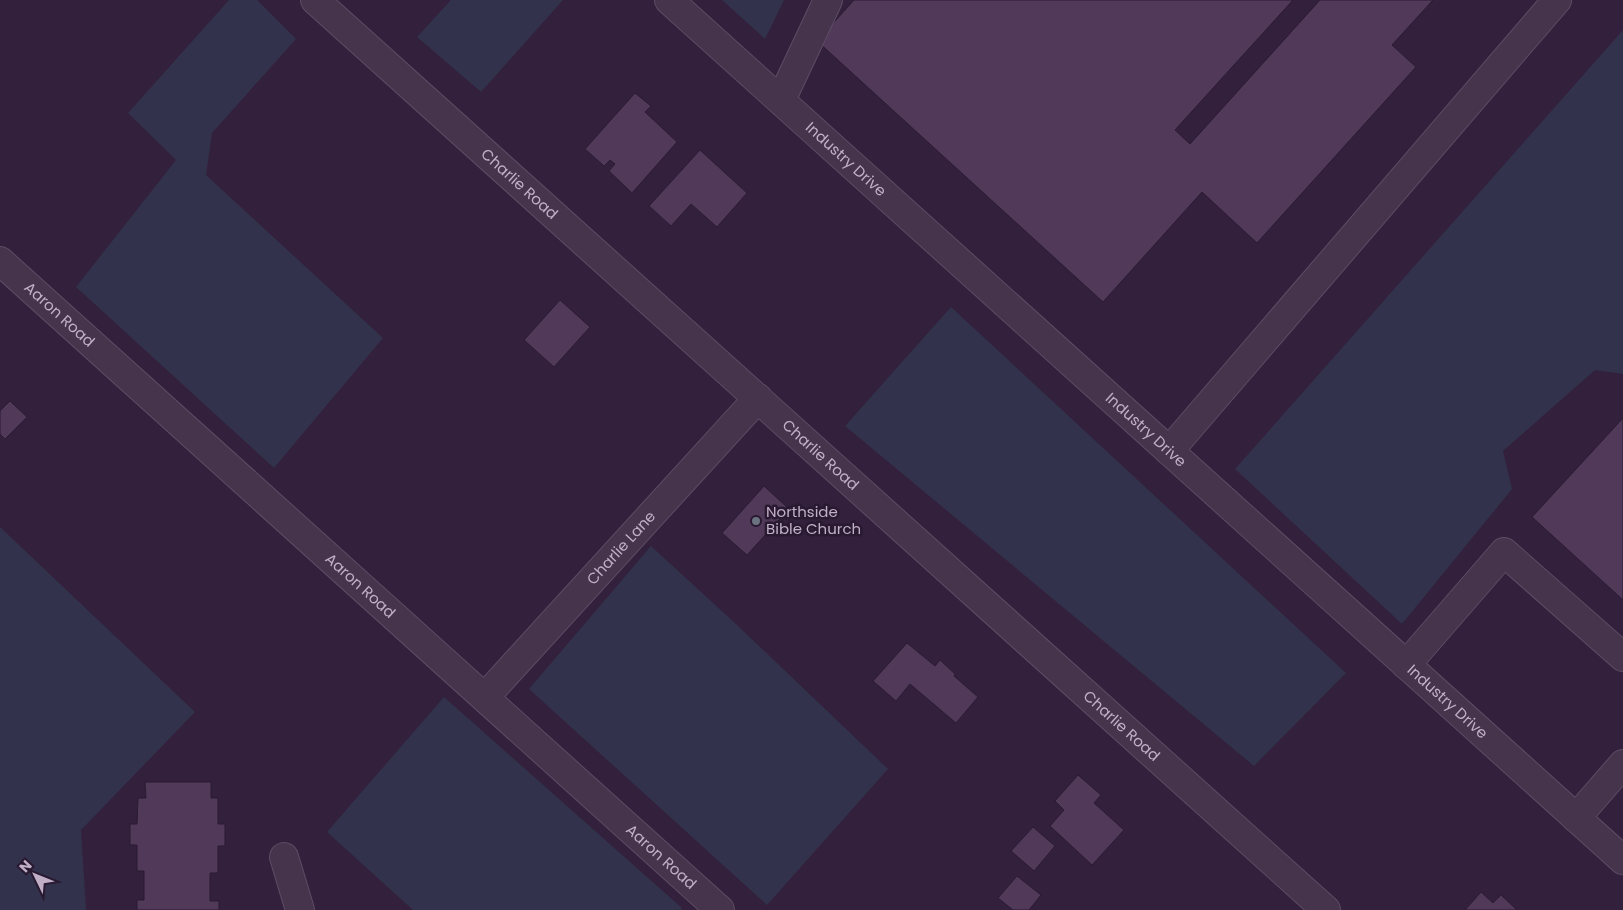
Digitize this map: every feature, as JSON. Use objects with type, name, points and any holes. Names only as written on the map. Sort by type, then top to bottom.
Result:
[{"type":"street","name":"Charlie Road","points":[[316,0],[1326,910]]},
{"type":"street","name":"Industry Drive","points":[[669,0],[1623,860]]},
{"type":"street","points":[[781,100],[828,0]]},
{"type":"street","points":[[1169,451],[1557,0]]},
{"type":"street","name":"Aaron Road","points":[[0,261],[720,910]]},
{"type":"street","name":"Charlie Lane","points":[[484,697],[758,398]]},
{"type":"street","points":[[1406,665],[1504,552],[1623,657]]},
{"type":"street","points":[[1576,818],[1623,764]]},
{"type":"street","points":[[284,857],[300,910]]},
{"type":"shaded area","points":[[229,0],[257,0],[296,39],[212,133],[206,175],[383,338],[274,468],[76,287],[176,160],[128,113]]},
{"type":"shaded area","points":[[451,0],[563,0],[481,92],[417,37]]},
{"type":"shaded area","points":[[722,0],[784,0],[765,39]]},
{"type":"shaded area","points":[[1623,30],[1623,374],[1595,370],[1503,451],[1512,489],[1402,624],[1235,469]]},
{"type":"shaded area","points":[[951,307],[1346,673],[1254,766],[845,426]]},
{"type":"shaded area","points":[[0,527],[195,712],[81,830],[86,910],[0,910]]},
{"type":"shaded area","points":[[651,546],[888,769],[767,905],[529,689]]},
{"type":"shaded area","points":[[444,697],[682,908],[681,910],[413,910],[327,832]]},
{"type":"building","points":[[854,0],[1293,0],[1175,130],[1190,144],[1320,0],[1433,0],[1392,45],[1416,67],[1257,243],[1202,192],[1103,302],[817,41]]},
{"type":"building","points":[[635,93],[651,106],[645,112],[677,142],[632,193],[609,171],[615,164],[610,160],[604,166],[585,149]]},
{"type":"building","points":[[700,150],[747,193],[717,227],[691,204],[671,226],[649,206]]},
{"type":"building","points":[[560,300],[590,327],[554,367],[524,340]]},
{"type":"building","points":[[10,401],[27,417],[5,439],[0,434],[0,411]]},
{"type":"building","points":[[1623,418],[1623,600],[1532,517]]},
{"type":"building","name":"Northside Bible Church","points":[[764,486],[789,509],[747,555],[722,533]]},
{"type":"building","points":[[907,643],[935,666],[940,660],[955,674],[954,676],[978,697],[956,723],[910,684],[896,701],[873,681]]},
{"type":"building","points":[[1078,775],[1101,795],[1094,803],[1124,830],[1092,865],[1050,826],[1064,810],[1055,801]]},
{"type":"building","points":[[145,782],[211,782],[211,798],[218,798],[218,824],[225,824],[225,846],[218,846],[218,873],[210,873],[210,901],[219,901],[219,910],[137,910],[137,900],[144,900],[144,871],[137,871],[137,845],[130,845],[130,824],[137,824],[138,798],[146,798]]},
{"type":"building","points":[[1033,827],[1055,846],[1034,871],[1011,851]]},
{"type":"building","points":[[1017,876],[1041,895],[1029,910],[1013,910],[998,898]]},
{"type":"building","points":[[1481,892],[1493,903],[1501,895],[1517,910],[1465,910]]},
{"type":"place","name":"Northside Bible Church","points":[[756,521]]}]
